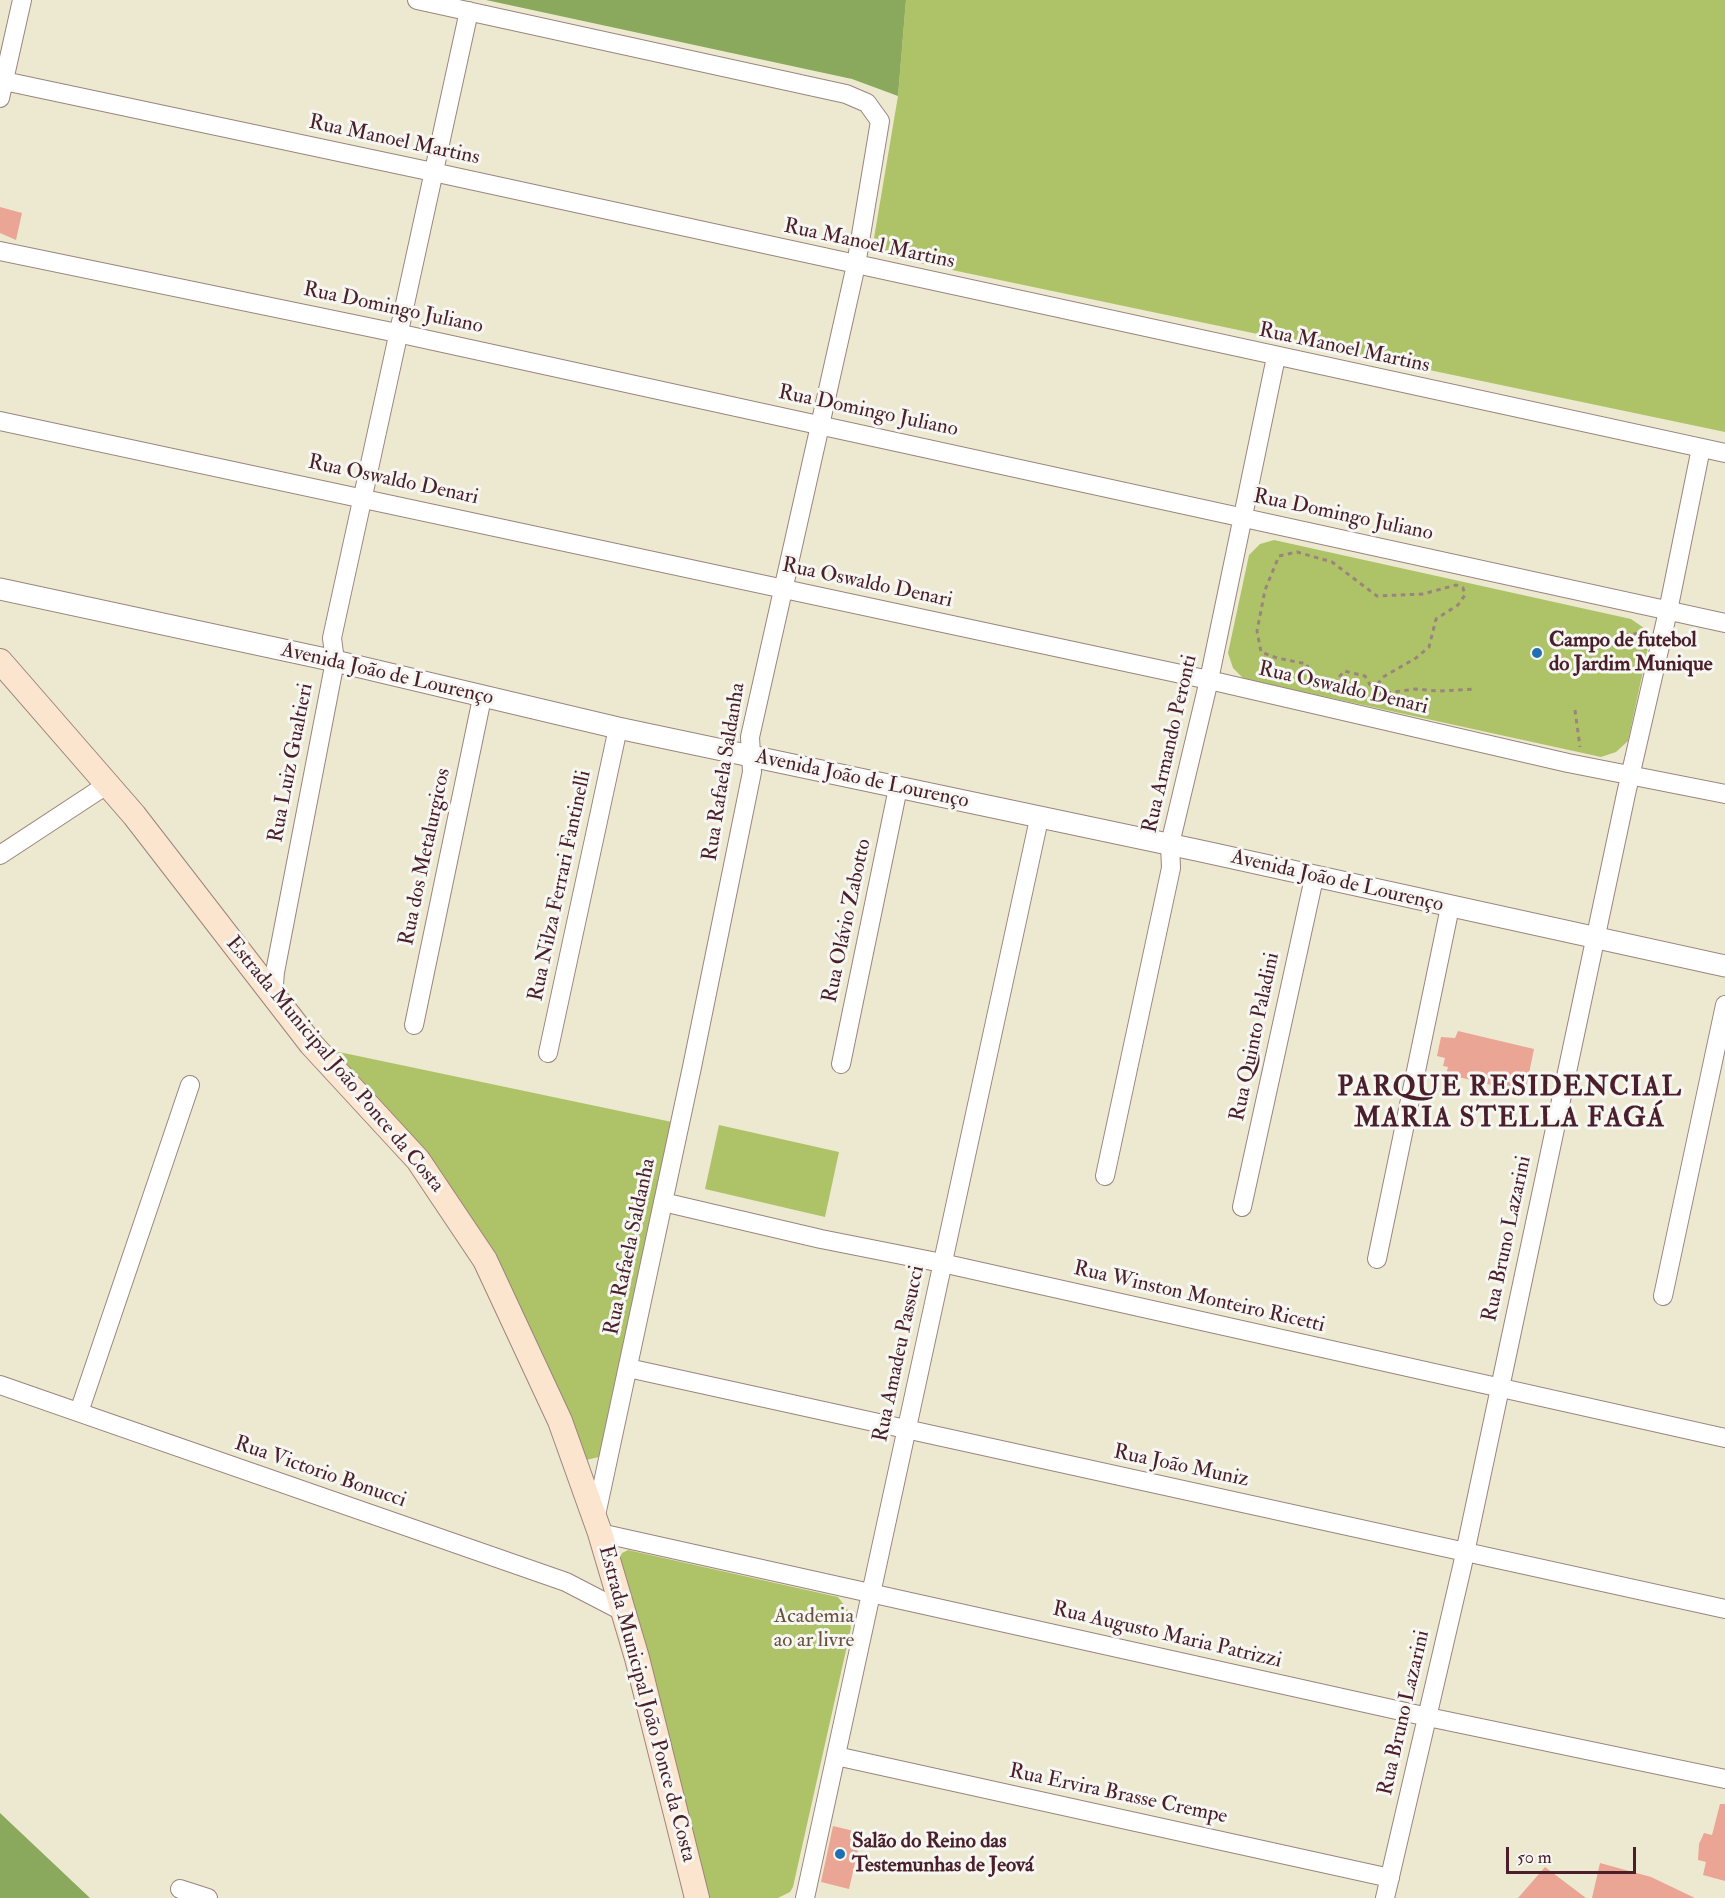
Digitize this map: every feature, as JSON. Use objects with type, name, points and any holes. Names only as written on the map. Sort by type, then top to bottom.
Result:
[{"type":"main road","name":"Estrada Municipal João Ponce da Costa","points":[[0,661],[108,784],[311,1044],[418,1160],[485,1260],[560,1421],[597,1528],[637,1658],[697,1898]]},
{"type":"street","points":[[2,90],[22,0]]},
{"type":"street","points":[[417,0],[469,11]]},
{"type":"street","name":"Rua Rafaela Saldanha","points":[[469,11],[846,94],[867,103],[880,121],[856,266],[750,737],[749,755],[752,772],[597,1528]]},
{"type":"street","name":"Rua Luiz Gualtieri","points":[[273,996],[275,972],[335,661],[332,639],[361,497],[469,11]]},
{"type":"street","name":"Rua Manoel Martins","points":[[2,90],[434,172],[856,266],[1725,453]]},
{"type":"street","name":"Rua Domingo Juliano","points":[[0,251],[397,333],[1725,623]]},
{"type":"street","name":"Rua Armando Peronti","points":[[1105,1176],[1171,868],[1170,844],[1209,680],[1276,357]]},
{"type":"street","name":"Rua Oswaldo Denari","points":[[0,421],[1209,680],[1441,735],[1725,794]]},
{"type":"street","name":"Rua Bruno Lazarini","points":[[1385,1898],[1465,1552],[1630,775],[1668,611],[1701,447]]},
{"type":"street","name":"Avenida João de Lourenço","points":[[6,595],[335,661],[482,698],[618,728],[1039,819],[1170,844],[1314,878],[1725,966]]},
{"type":"street","name":"Rua dos Metalurgicos","points":[[414,1025],[482,698]]},
{"type":"street","name":"Rua Nilza Ferrari Fantinelli","points":[[548,1053],[618,728]]},
{"type":"street","points":[[0,855],[108,784]]},
{"type":"street","name":"Rua Olávio Zabotto","points":[[841,1064],[898,788]]},
{"type":"street","name":"Rua Amadeu Passucci","points":[[806,1898],[1039,819]]},
{"type":"street","name":"Rua Quinto Paladini","points":[[1242,1207],[1314,878]]},
{"type":"street","points":[[1377,1259],[1450,907]]},
{"type":"street","points":[[1663,1296],[1725,1005]]},
{"type":"street","points":[[79,1412],[190,1086]]},
{"type":"street","name":"Rua Winston Monteiro Ricetti","points":[[663,1202],[821,1239],[942,1263],[1725,1438]]},
{"type":"street","name":"Rua João Muniz","points":[[628,1368],[1725,1609]]},
{"type":"street","name":"Rua Victorio Bonucci","points":[[0,1385],[566,1582],[622,1611]]},
{"type":"street","name":"Rua Augusto Maria Patrizzi","points":[[597,1528],[871,1593],[1428,1717],[1725,1779]]},
{"type":"street","name":"Rua Ervira Brasse Crempe","points":[[837,1756],[1390,1878]]},
{"type":"street","points":[[180,1889],[208,1898]]},
{"type":"path","points":[[1313,694],[1307,664],[1261,652],[1257,631],[1265,590],[1279,556],[1297,552],[1332,562],[1377,596],[1423,594],[1456,585],[1463,588],[1465,596],[1458,605],[1436,619],[1429,646],[1416,658],[1383,677],[1373,690]]},
{"type":"path","points":[[1592,649],[1614,636],[1644,633]]},
{"type":"path","points":[[1324,696],[1344,672],[1365,676],[1378,694],[1416,689],[1438,691],[1475,689]]},
{"type":"path","points":[[1575,710],[1581,753]]},
{"type":"green space","points":[[486,0],[906,0],[898,96],[852,79]]},
{"type":"green space","points":[[906,0],[1725,0],[1725,432],[890,257],[874,238],[898,96]]},
{"type":"green space","points":[[1274,540],[1631,619],[1644,628],[1649,643],[1628,741],[1616,752],[1601,757],[1244,679],[1233,668],[1228,653],[1249,555],[1260,544]]},
{"type":"green space","points":[[320,1048],[672,1122],[599,1457],[586,1460],[520,1317]]},
{"type":"green space","points":[[719,1125],[839,1152],[825,1217],[705,1189]]},
{"type":"green space","name":"Academia ao ar livre","points":[[628,1550],[838,1597],[848,1610],[851,1628],[793,1887],[790,1892],[778,1898],[707,1898],[619,1560],[622,1553]]},
{"type":"green space","points":[[0,1813],[90,1898],[0,1898]]},
{"type":"building","points":[[0,207],[22,213],[16,240],[0,233]]},
{"type":"building","points":[[1458,1031],[1534,1049],[1525,1093],[1446,1074],[1448,1067],[1443,1066],[1445,1058],[1437,1056],[1441,1037],[1455,1038]]},
{"type":"building","points":[[1720,1804],[1725,1804],[1725,1881],[1703,1875],[1706,1862],[1698,1860],[1699,1844],[1704,1833],[1712,1835]]},
{"type":"building","points":[[833,1826],[862,1833],[849,1889],[821,1882]]},
{"type":"building","points":[[1600,1863],[1651,1877],[1695,1898],[1592,1898]]},
{"type":"building","points":[[1545,1867],[1586,1898],[1518,1898]]},
{"type":"place","name":"Campo de futebol do Jardim Munique","points":[[1537,653]]},
{"type":"place","name":"Salão do Reino das Testemunhas de Jeová","points":[[840,1854]]},
{"type":"district","name":"PARQUE RESIDENCIAL MARIA STELLA FAGÁ","points":[[1510,1104]]}]
